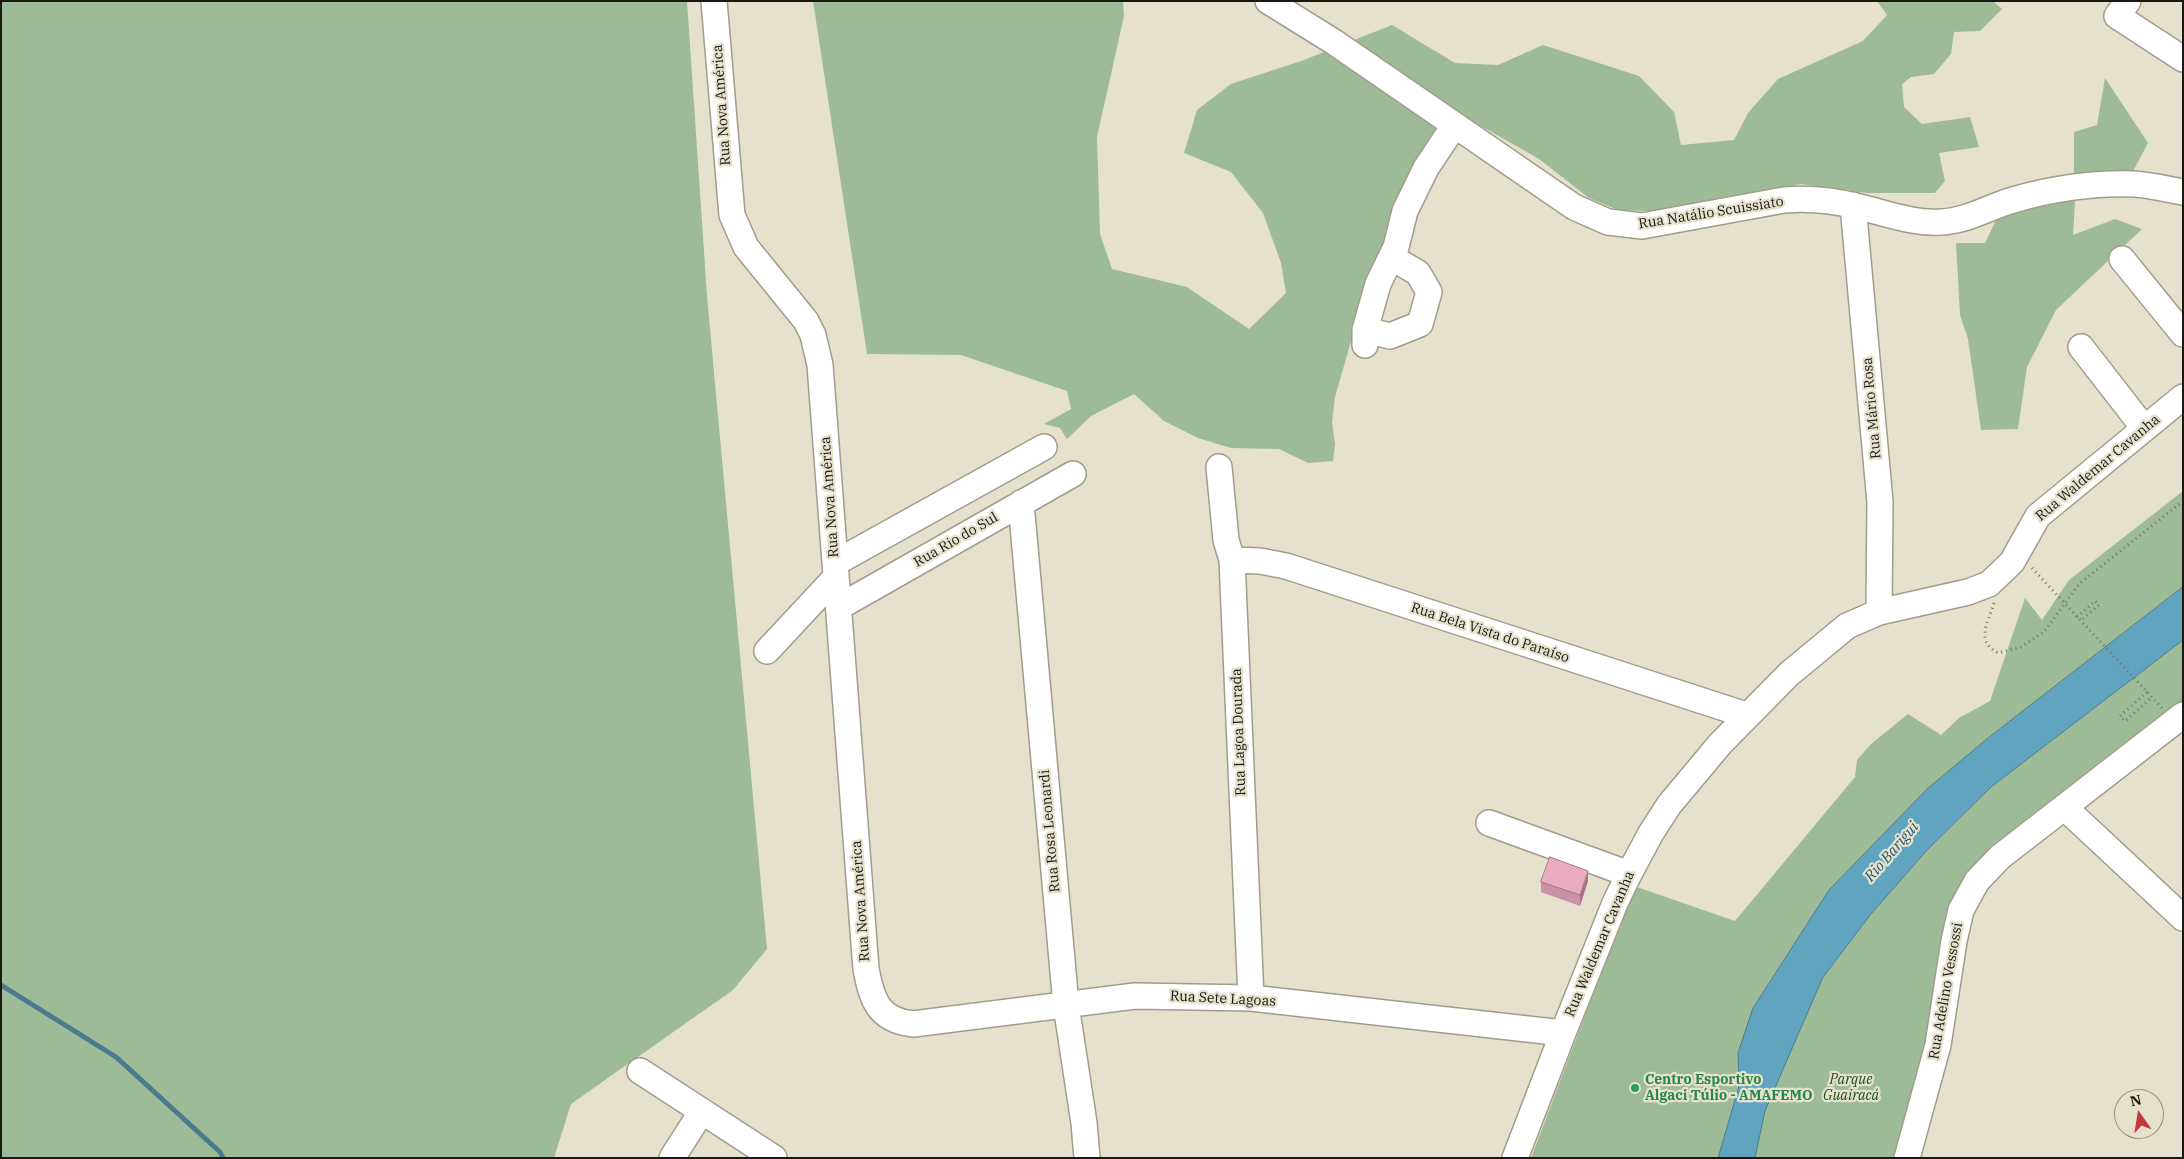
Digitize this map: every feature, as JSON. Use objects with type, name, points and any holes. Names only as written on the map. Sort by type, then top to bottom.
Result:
[{"type":"street","name":"Rua Nova América","points":[[714,1],[732,215],[746,247],[806,321],[815,342],[820,365],[866,969],[874,997],[885,1015]]},
{"type":"street","name":"Rua Natálio Scuissiato","points":[[1268,1],[1334,42],[1574,207],[1594,217],[1625,226],[1663,224],[1784,200],[1822,199],[1906,218],[1941,222],[1972,216],[1999,204],[2019,198],[2078,188],[2134,184],[2183,192]]},
{"type":"street","points":[[2122,8],[2182,58]]},
{"type":"street","points":[[1391,256],[1418,273],[1429,292],[1420,324],[1390,336],[1365,338],[1378,284],[1391,256],[1396,247],[1405,211],[1426,168],[1454,126]]},
{"type":"street","name":"Rua Mário Rosa","points":[[1853,205],[1880,502],[1879,612]]},
{"type":"street","points":[[2122,259],[2183,334]]},
{"type":"street","points":[[2081,348],[2144,428]]},
{"type":"street","name":"Rua Waldemar Cavanha","points":[[1515,1158],[1615,903],[1651,833],[1669,805],[1697,770],[1746,716],[1836,633],[1863,617],[1980,589],[1989,584],[2011,561],[2038,516],[2183,397]]},
{"type":"street","points":[[767,652],[836,570],[908,523],[1044,447]]},
{"type":"street","name":"Rua Lagoa Dourada","points":[[1219,467],[1226,540],[1232,560],[1251,998]]},
{"type":"street","name":"Rua Rio do Sul","points":[[839,607],[1073,474]]},
{"type":"street","name":"Rua Rosa Leonardi","points":[[1021,503],[1066,1005],[1084,1123],[1087,1158]]},
{"type":"street","points":[[908,523],[927,556]]},
{"type":"street","name":"Rua Bela Vista do Paraíso","points":[[1232,560],[1260,561],[1286,566],[1746,716]]},
{"type":"street","name":"Rua Adelino Vessossi","points":[[1907,1158],[1935,1058],[1955,933],[1961,910],[1968,894],[1988,868],[2064,807],[2180,722]]},
{"type":"street","points":[[2064,807],[2183,918]]},
{"type":"street","points":[[1490,823],[1629,874]]},
{"type":"street","name":"Rua Sete Lagoas","points":[[885,1015],[900,1023],[927,1024],[1135,996],[1251,998],[1563,1033]]},
{"type":"street","points":[[640,1071],[774,1158]]},
{"type":"street","points":[[672,1158],[702,1111]]},
{"type":"path","points":[[2147,692],[2120,716],[2125,721],[2152,697],[2063,603],[2011,561],[1984,639],[1988,648],[1998,653],[2021,647],[2044,632],[2063,603],[2079,584],[2183,501]]},
{"type":"path","points":[[2077,617],[2095,601],[2098,605],[2080,621]]},
{"type":"green space","points":[[1,1],[687,1],[707,296],[767,949],[733,990],[571,1104],[554,1158],[1,1158]]},
{"type":"green space","points":[[813,1],[1123,1],[1124,16],[1097,137],[1100,234],[1112,269],[1187,287],[1249,329],[1286,293],[1281,263],[1263,213],[1231,172],[1184,153],[1197,110],[1231,84],[1304,60],[1392,25],[1455,63],[1498,65],[1543,45],[1639,76],[1674,112],[1681,145],[1734,140],[1748,113],[1778,79],[1863,41],[1887,15],[1877,1],[1993,1],[2002,9],[1980,31],[1954,32],[1951,54],[1934,74],[1911,77],[1902,84],[1904,107],[1922,124],[1970,117],[1979,147],[1939,153],[1945,181],[1935,193],[1867,193],[1801,184],[1650,211],[1618,210],[1589,198],[1539,159],[1458,113],[1405,179],[1389,231],[1362,303],[1335,397],[1332,423],[1335,444],[1333,461],[1308,463],[1279,449],[1231,448],[1198,438],[1164,421],[1134,394],[1091,416],[1067,439],[1060,428],[1044,424],[1071,409],[1067,391],[961,355],[867,354]]},
{"type":"green space","points":[[2105,78],[2148,143],[2131,175],[2074,182],[2074,132],[2097,125]]},
{"type":"green space","points":[[2060,197],[2075,201],[2073,235],[2115,219],[2142,229],[2056,310],[2027,367],[2018,429],[1981,430],[1968,339],[1960,315],[1956,243],[1985,243],[1996,220]]},
{"type":"green space","points":[[2183,491],[2183,587],[1988,738],[1927,789],[1829,890],[1753,1008],[1738,1053],[1739,1086],[1718,1158],[1531,1158],[1634,886],[1735,921],[1855,777],[1857,760],[1871,744],[1908,714],[1941,735],[1959,718],[1990,701],[2025,598],[2042,620],[2069,580]]},
{"type":"green space","name":"Parque Guairacá","points":[[2183,640],[2183,704],[1975,869],[1906,1158],[1755,1158],[1765,1111],[1823,977],[1871,914],[1927,850],[1991,787]]},
{"type":"water","name":"Rio Barigui","points":[[2183,587],[2183,640],[1991,787],[1927,850],[1871,914],[1823,977],[1765,1111],[1755,1158],[1718,1158],[1739,1086],[1738,1053],[1753,1008],[1829,890],[1927,789],[1988,738]]},
{"type":"building","points":[[1550,857],[1588,871],[1580,895],[1541,882]]},
{"type":"waterway","points":[[1,985],[116,1057],[220,1152],[223,1158]]},
{"type":"place","name":"Centro Esportivo Algaci Túlio - AMAFEMO","points":[[1635,1088]]}]
